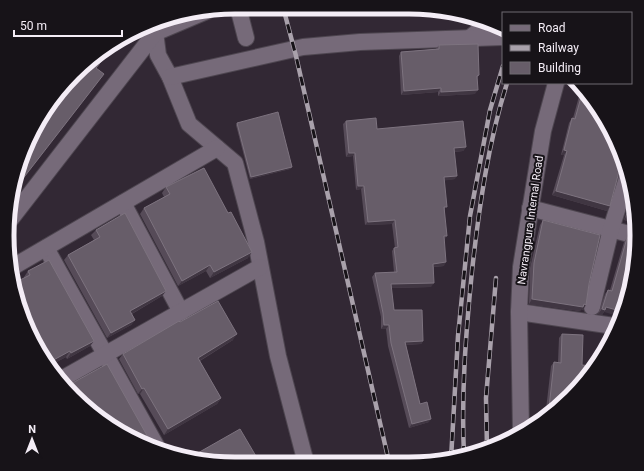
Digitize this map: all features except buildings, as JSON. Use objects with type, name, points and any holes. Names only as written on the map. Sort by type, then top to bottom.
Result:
[{"type":"street","points":[[240,14],[246,38]]},
{"type":"street","points":[[471,37],[483,27]]},
{"type":"street","points":[[155,29],[158,55],[170,77],[189,124],[235,163],[260,267],[278,356],[304,457]]},
{"type":"street","points":[[15,213],[153,30]]},
{"type":"street","points":[[170,77],[303,47],[360,42],[502,37]]},
{"type":"street","name":"Navrangpura Internal Road","points":[[521,426],[519,312],[521,267],[543,131],[556,84]]},
{"type":"street","points":[[16,265],[218,148]]},
{"type":"street","points":[[592,307],[611,229],[624,186]]},
{"type":"street","points":[[123,203],[181,312]]},
{"type":"street","points":[[530,208],[630,234]]},
{"type":"street","points":[[46,248],[153,441]]},
{"type":"street","points":[[65,377],[260,267]]},
{"type":"street","points":[[519,312],[610,325]]},
{"type":"railway","points":[[285,14],[296,56],[388,457]]},
{"type":"railway","points":[[451,453],[458,336],[470,216],[490,110],[502,69]]},
{"type":"railway","points":[[464,450],[463,409],[465,363],[472,271],[489,152],[507,84]]},
{"type":"railway","points":[[487,442],[486,398],[496,278]]}]
